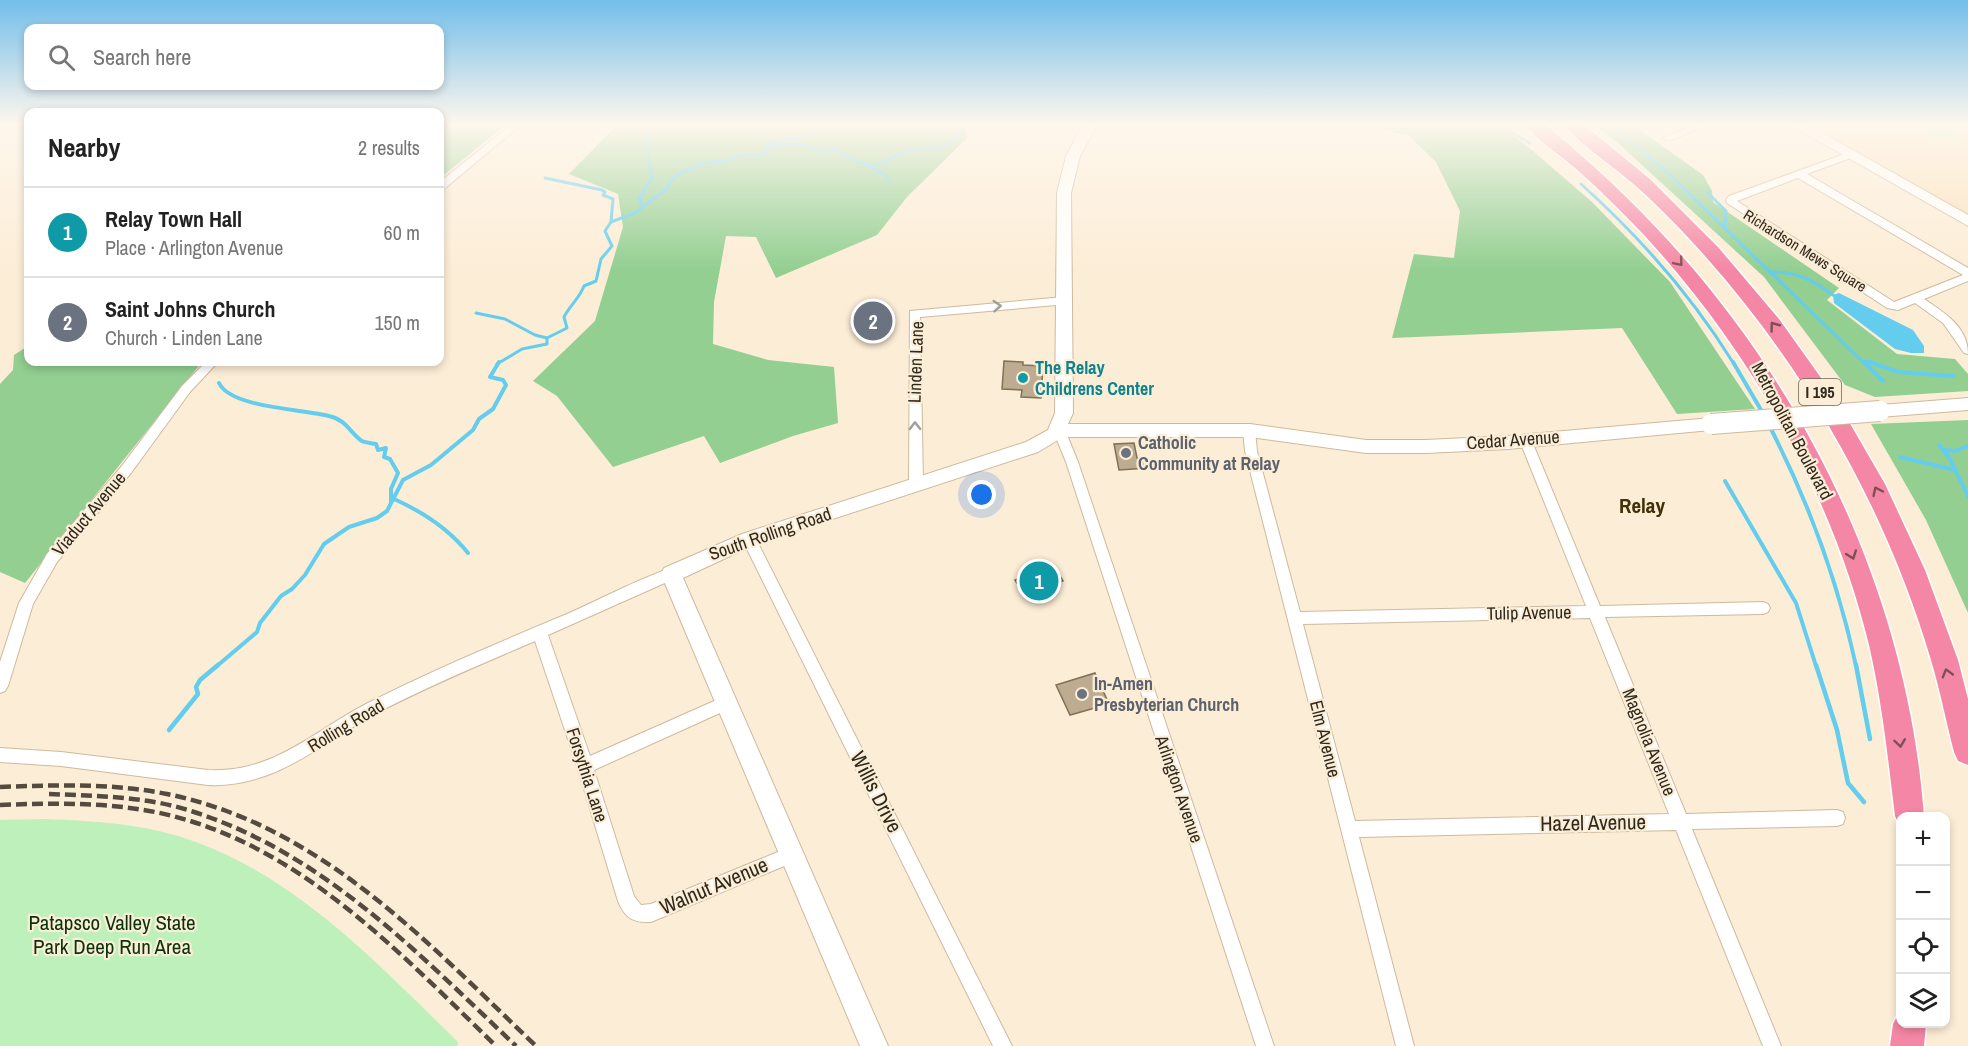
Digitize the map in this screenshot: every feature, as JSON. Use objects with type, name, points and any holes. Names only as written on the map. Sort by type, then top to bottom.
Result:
[{"type":"highway","name":"Metropolitan Boulevard","points":[[1589,172],[1640,218],[1714,305],[1775,393],[1815,466],[1842,527],[1881,642],[1896,710],[1909,812]]},
{"type":"highway","name":"Metropolitan Boulevard","points":[[1630,172],[1716,255],[1763,311],[1821,393],[1866,469],[1898,535],[1925,601],[1966,742]]},
{"type":"highway","points":[[1910,1046],[1911,1028]]},
{"type":"street","points":[[444,184],[459,172]]},
{"type":"street","points":[[1059,430],[1064,413],[1064,193],[1070,172]]},
{"type":"street","name":"Richardson Mews Square","points":[[1805,172],[1733,198],[1732,203],[1884,302],[1899,306],[1968,278]]},
{"type":"street","points":[[1881,172],[1968,221]]},
{"type":"street","points":[[1799,174],[1968,273]]},
{"type":"street","points":[[1916,299],[1947,320],[1968,350]]},
{"type":"street","name":"Linden Lane","points":[[916,484],[914,314],[1064,301]]},
{"type":"street","name":"Viaduct Avenue","points":[[0,686],[26,603],[52,558],[126,470],[186,389],[208,366]]},
{"type":"street","name":"Cedar Avenue","points":[[1059,430],[1095,433],[1249,431],[1318,442],[1376,447],[1526,440],[1968,404]]},
{"type":"street","name":"South Rolling Road","points":[[671,574],[749,539],[1032,447],[1048,440],[1059,430]]},
{"type":"street","name":"Arlington Avenue","points":[[1059,430],[1072,462],[1265,1046]]},
{"type":"street","name":"Elm Avenue","points":[[1249,431],[1251,451],[1405,1046]]},
{"type":"street","name":"Magnolia Avenue","points":[[1526,440],[1772,1046]]},
{"type":"street","name":"Willis Drive","points":[[749,539],[1003,1046]]},
{"type":"street","points":[[671,574],[874,1046]]},
{"type":"street","name":"Rolling Road","points":[[0,755],[198,776],[233,778],[256,774],[291,758],[369,710],[421,684],[540,634],[671,574]]},
{"type":"street","name":"Tulip Avenue","points":[[1295,618],[1762,608]]},
{"type":"street","name":"Forsythia Lane","points":[[540,634],[585,766],[627,901],[638,914]]},
{"type":"street","points":[[585,766],[726,704]]},
{"type":"street","name":"Hazel Avenue","points":[[1349,829],[1837,818]]},
{"type":"street","name":"Walnut Avenue","points":[[638,914],[651,913],[790,855]]},
{"type":"shaded area","points":[[1891,172],[1968,172],[1968,215]]},
{"type":"green space","points":[[571,172],[933,172],[907,197],[877,235],[776,278],[756,237],[726,236],[714,302],[713,344],[768,360],[834,367],[838,423],[793,436],[720,463],[704,436],[613,467],[557,396],[533,381],[595,321],[623,227],[618,194],[569,174]]},
{"type":"green space","points":[[1441,172],[1557,172],[1592,202],[1670,282],[1755,409],[1677,414],[1622,328],[1392,338],[1414,254],[1454,258],[1460,211]]},
{"type":"green space","points":[[1649,172],[1699,172],[1703,175],[1712,191],[1713,202],[1839,288],[1827,300],[1897,354],[1955,359],[1968,374],[1968,391],[1875,397],[1845,385],[1764,277]]},
{"type":"green space","points":[[24,349],[24,366],[199,366],[25,583],[0,572],[0,384],[13,370],[14,355]]},
{"type":"green space","points":[[1968,420],[1968,613],[1926,520],[1871,424]]},
{"type":"green space","name":"Patapsco Valley State Park Deep Run Area","points":[[44,819],[104,823],[163,832],[201,844],[238,861],[307,904],[339,930],[458,1042],[457,1046],[0,1046],[0,820]]},
{"type":"water","points":[[1839,293],[1913,330],[1924,346],[1924,353],[1895,349],[1834,303],[1833,295]]},
{"type":"building","points":[[888,315],[889,326],[858,328],[858,316]]},
{"type":"building","name":"The Relay Childrens Center","points":[[1004,361],[1043,366],[1041,398],[1021,397],[1022,390],[1002,389]]},
{"type":"building","name":"Catholic Community at Relay","points":[[1134,443],[1137,458],[1145,458],[1148,468],[1119,470],[1114,444]]},
{"type":"building","points":[[1053,565],[1063,581],[1025,596],[1015,580]]},
{"type":"building","name":"In-Amen Presbyterian Church","points":[[1095,673],[1109,704],[1070,715],[1056,685]]},
{"type":"waterway","points":[[642,206],[639,199],[652,178],[651,172]]},
{"type":"waterway","points":[[611,222],[635,213],[669,187],[669,182],[682,172]]},
{"type":"waterway","points":[[879,172],[890,182]]},
{"type":"waterway","points":[[1666,172],[1770,272]]},
{"type":"waterway","points":[[545,178],[605,192],[603,195],[613,199],[611,222]]},
{"type":"waterway","points":[[1581,184],[1664,268],[1701,315],[1734,364]]},
{"type":"waterway","points":[[1706,191],[1726,211],[1725,227]]},
{"type":"waterway","points":[[547,338],[567,328],[564,317],[566,313],[584,286],[596,281],[601,259],[612,246],[605,231],[611,222]]},
{"type":"waterway","points":[[1770,272],[1788,273],[1803,278],[1833,295]]},
{"type":"waterway","points":[[1770,272],[1865,364]]},
{"type":"waterway","points":[[476,313],[505,319],[535,335],[547,338]]},
{"type":"waterway","points":[[498,363],[522,349],[547,344],[547,338]]},
{"type":"waterway","points":[[1866,361],[1874,364]]},
{"type":"waterway","points":[[1733,362],[1764,415]]},
{"type":"waterway","points":[[1864,362],[1883,381]]},
{"type":"waterway","points":[[1870,362],[1898,372],[1954,376]]},
{"type":"waterway","points":[[217,666],[257,632],[260,623],[281,596],[292,589],[305,575],[324,544],[349,527],[377,518],[387,511],[403,480],[431,465],[473,430],[479,419],[493,409],[506,385],[503,380],[490,377],[498,363]]},
{"type":"waterway","points":[[219,383],[226,391],[252,403],[335,418],[362,441],[376,444],[378,450],[386,448],[384,457],[390,459],[398,473],[391,489],[391,502]]},
{"type":"waterway","points":[[1770,427],[1810,514],[1821,544],[1849,635],[1856,666]]},
{"type":"waterway","points":[[1939,445],[1950,459],[1968,496]]},
{"type":"waterway","points":[[1944,450],[1955,451],[1968,446]]},
{"type":"waterway","points":[[1900,457],[1955,470]]},
{"type":"waterway","points":[[1725,481],[1796,603],[1816,666]]},
{"type":"waterway","points":[[394,499],[434,522],[468,553]]},
{"type":"waterway","points":[[169,730],[198,694],[196,687],[200,680],[218,665]]},
{"type":"waterway","points":[[1816,665],[1837,730],[1848,783],[1864,802]]},
{"type":"waterway","points":[[1856,665],[1870,739]]},
{"type":"railway","points":[[0,787],[84,786],[146,790],[222,810],[274,832],[323,860],[368,893],[412,929],[536,1046]]},
{"type":"railway","points":[[49,794],[122,798],[176,807],[241,830],[286,853],[367,910],[406,943],[516,1046]]},
{"type":"railway","points":[[0,805],[78,804],[117,806],[155,812],[206,826],[254,847],[299,873],[341,904],[421,973],[496,1046]]},
{"type":"place","name":"Saint Johns Church","points":[[873,321]]},
{"type":"place","name":"The Relay Childrens Center","points":[[1023,378]]},
{"type":"place","name":"Catholic Community at Relay","points":[[1126,453]]},
{"type":"place","name":"Relay Town Hall","points":[[1039,581]]},
{"type":"place","name":"In-Amen Presbyterian Church","points":[[1082,694]]},
{"type":"district","name":"Relay","points":[[1642,506]]}]
